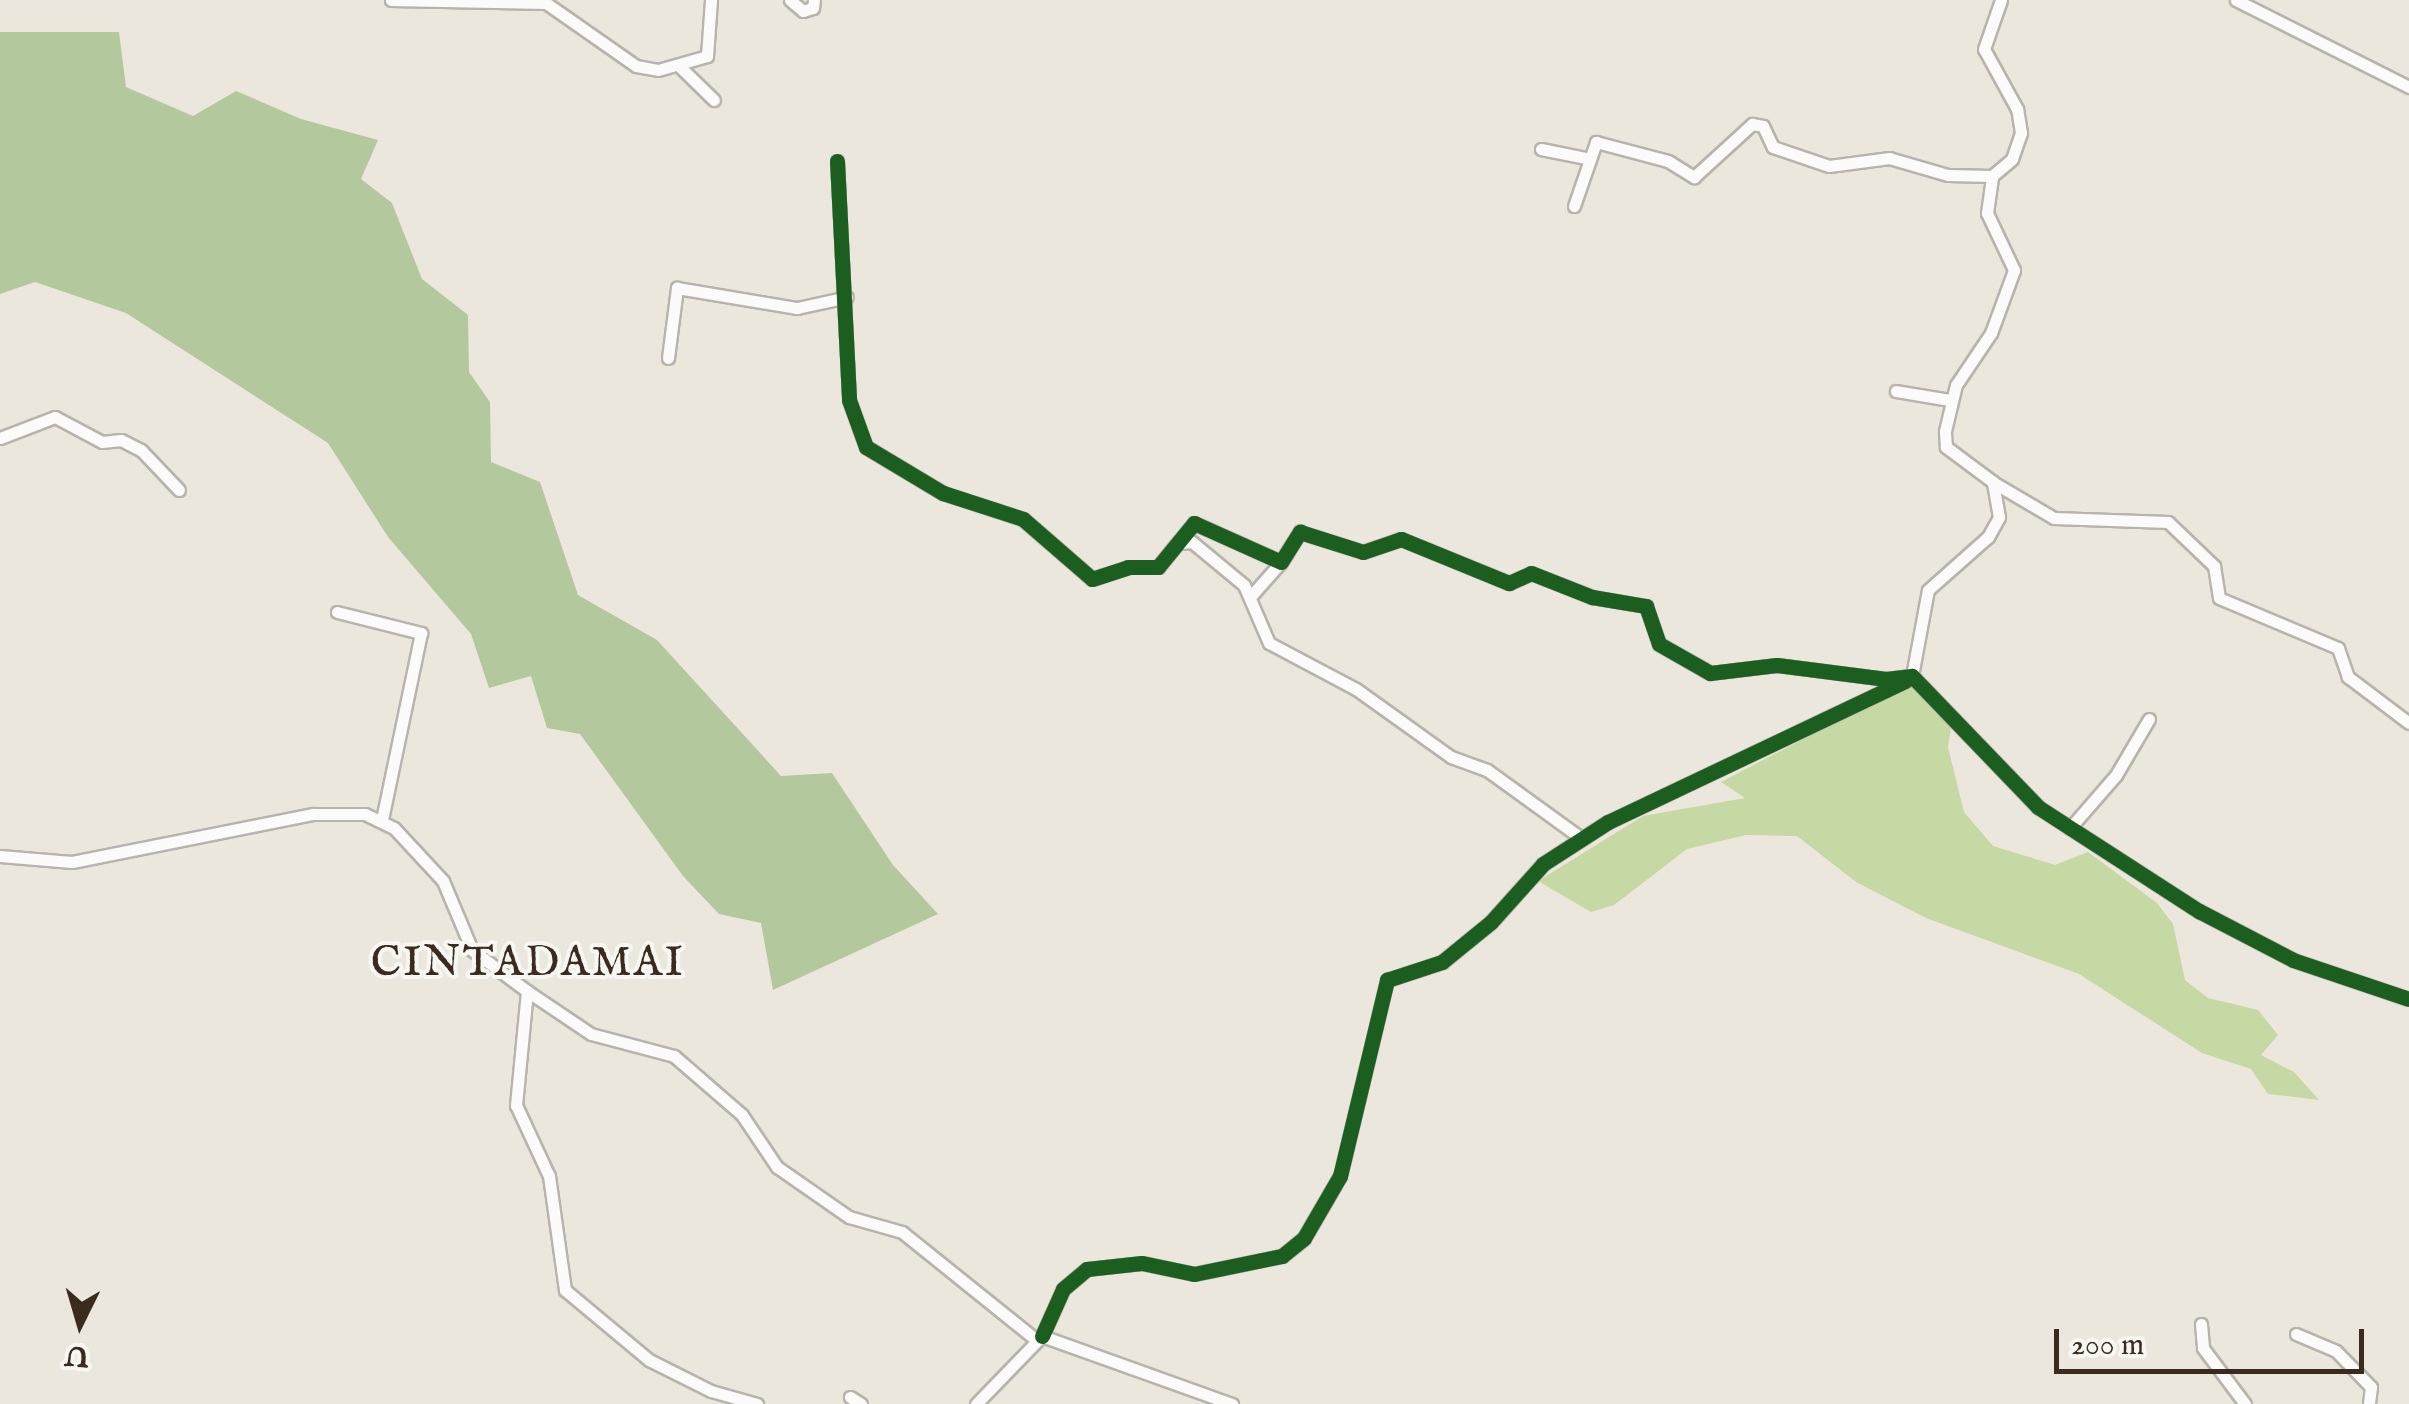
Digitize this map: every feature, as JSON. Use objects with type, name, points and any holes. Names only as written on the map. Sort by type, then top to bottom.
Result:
[{"type":"street","points":[[391,0],[547,2],[636,66],[678,66],[707,56],[711,0]]},
{"type":"street","points":[[790,0],[803,11],[813,8],[814,0]]},
{"type":"street","points":[[1574,206],[1599,142],[1668,161],[1695,177],[1754,124],[1765,128],[1771,146],[1822,164],[1849,168],[1890,158],[1950,176],[1992,176],[2012,160],[2021,133],[2017,109],[1984,49],[2001,0]]},
{"type":"street","points":[[2236,0],[2409,87]]},
{"type":"street","points":[[678,66],[714,100]]},
{"type":"street","points":[[1540,149],[1590,159]]},
{"type":"street","points":[[837,161],[847,297],[849,400],[866,448],[943,493],[1023,519],[1092,579],[1128,567],[1156,568],[1174,554],[1182,540],[1189,540],[1244,585],[1270,642],[1356,689],[1454,758],[1487,770],[1581,838]]},
{"type":"street","points":[[1992,176],[1988,224],[2014,270],[1990,333],[1950,400],[1946,447],[1993,482],[2054,518],[2168,522],[2214,566],[2219,598],[2338,648],[2348,677],[2409,723]]},
{"type":"street","points":[[668,358],[677,288],[798,308],[847,297]]},
{"type":"street","points":[[1896,390],[1950,400]]},
{"type":"street","points":[[0,438],[55,417],[102,442],[121,440],[142,450],[179,490]]},
{"type":"street","points":[[1908,678],[1921,604],[1938,577],[1988,538],[1998,516],[1993,482]]},
{"type":"street","points":[[1174,554],[1189,526],[1198,523],[1281,562]]},
{"type":"street","points":[[1250,598],[1300,532],[1363,552],[1397,539],[1414,541],[1509,583],[1531,573],[1592,597],[1646,606],[1659,644],[1710,673],[1778,665],[1908,678],[1986,760],[2070,828],[2261,943],[2409,999]]},
{"type":"street","points":[[337,612],[421,633],[382,820]]},
{"type":"street","points":[[976,1404],[1038,1337],[1062,1290],[1087,1269],[1142,1263],[1217,1273],[1282,1256],[1304,1238],[1340,1176],[1382,987],[1394,976],[1442,962],[1491,922],[1543,864],[1581,838],[1658,794],[1838,716],[1908,678]]},
{"type":"street","points":[[2070,828],[2116,775],[2149,719]]},
{"type":"street","points":[[0,856],[53,864],[313,814],[348,812],[382,820],[412,842],[443,881],[472,950],[592,1034],[674,1056],[742,1115],[776,1167],[849,1217],[893,1228],[916,1241],[1038,1337],[1232,1404]]},
{"type":"street","points":[[527,991],[516,1105],[550,1176],[564,1290],[649,1360],[711,1391],[757,1404]]},
{"type":"street","points":[[2201,1324],[2203,1348],[2246,1404]]},
{"type":"street","points":[[2296,1334],[2336,1351],[2371,1388],[2369,1404]]},
{"type":"green space","points":[[0,32],[119,32],[126,87],[193,116],[236,91],[301,119],[378,140],[361,179],[392,203],[422,279],[468,315],[469,372],[490,402],[491,462],[540,482],[578,595],[657,640],[781,776],[832,773],[893,865],[938,914],[773,990],[761,923],[719,914],[683,876],[580,734],[547,728],[531,676],[489,688],[471,634],[388,537],[328,443],[126,313],[35,282],[0,294]]},
{"type":"green space","points":[[1912,682],[1951,728],[1948,747],[1964,812],[1993,846],[2055,865],[2088,852],[2157,903],[2173,924],[2185,980],[2208,998],[2258,1010],[2278,1035],[2261,1055],[2294,1072],[2319,1100],[2268,1094],[2251,1069],[2202,1053],[2079,974],[1926,918],[1856,882],[1797,836],[1746,835],[1687,849],[1614,905],[1591,912],[1538,881],[1643,816],[1745,798],[1721,782]]},
{"type":"cycle path","points":[[837,161],[849,400],[866,447],[943,493],[1023,519],[1092,579],[1128,567],[1158,567],[1194,523],[1281,562],[1300,532],[1363,552],[1401,539],[1509,583],[1531,573],[1592,597],[1646,606],[1659,644],[1710,673],[1777,665],[1886,679],[1912,676],[2038,807],[2199,911],[2293,960],[2409,999]]},
{"type":"cycle path","points":[[1042,1336],[1063,1289],[1087,1269],[1142,1263],[1194,1274],[1282,1256],[1304,1238],[1340,1176],[1387,980],[1442,962],[1491,922],[1543,864],[1608,822],[1905,681]]},
{"type":"district","name":"CINTADAMAI","points":[[528,964]]}]
